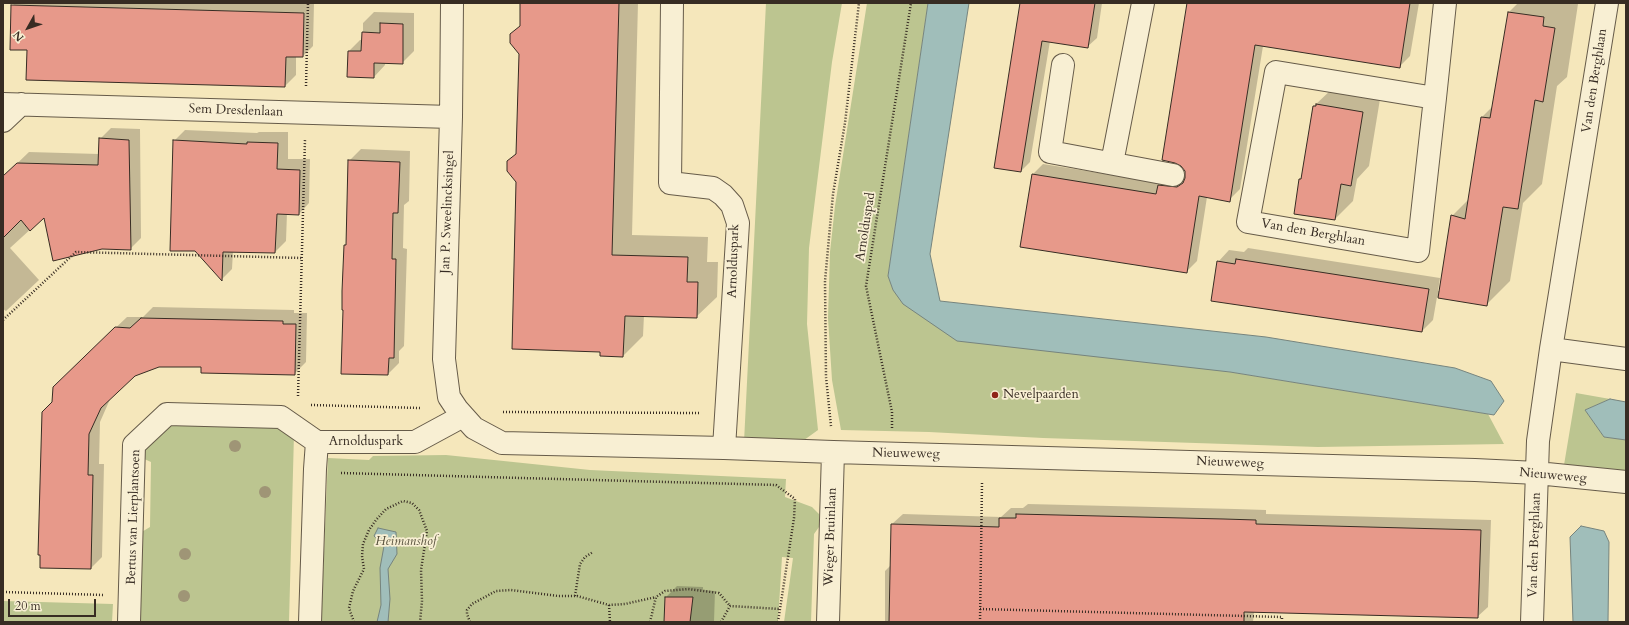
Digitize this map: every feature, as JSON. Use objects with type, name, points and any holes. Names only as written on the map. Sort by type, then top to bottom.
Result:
[{"type":"street","name":"Jan P. Sweelincksingel","points":[[452,3],[451,117],[444,359],[449,397],[463,416]]},
{"type":"street","name":"Arnolduspark","points":[[672,3],[670,183],[713,188],[723,195],[732,206],[738,223],[724,448]]},
{"type":"street","points":[[1112,163],[1143,3]]},
{"type":"street","name":"Van den Berghlaan","points":[[1435,98],[1276,72],[1248,222],[1418,251],[1435,98],[1445,3]]},
{"type":"street","name":"Van den Berghlaan","points":[[1532,622],[1538,441],[1551,348],[1607,3]]},
{"type":"street","points":[[1064,65],[1050,152],[1173,175]]},
{"type":"street","name":"Sem Dresdenlaan","points":[[3,121],[12,104],[451,117]]},
{"type":"street","points":[[1551,348],[1626,358]]},
{"type":"street","name":"Bertus van Lierplantsoen","points":[[129,622],[134,445],[167,414],[281,417],[317,442]]},
{"type":"street","name":"Arnolduspark","points":[[310,622],[317,442],[415,442],[463,416]]},
{"type":"street","points":[[463,416],[474,428],[502,442],[833,452]]},
{"type":"street","name":"Nieuweweg","points":[[833,452],[1475,470],[1537,473],[1626,482]]},
{"type":"street","name":"Wieger Bruinlaan","points":[[828,622],[833,452]]},
{"type":"path","points":[[298,397],[308,3]]},
{"type":"path","points":[[833,452],[826,377],[825,282],[833,194],[845,123],[859,3]]},
{"type":"path","name":"Arnolduspad","points":[[893,453],[892,412],[866,286],[911,3]]},
{"type":"path","points":[[3,320],[76,252],[302,258]]},
{"type":"path","points":[[980,622],[982,456]]},
{"type":"path","points":[[315,469],[350,474],[776,485],[795,499],[794,518],[778,622]]},
{"type":"path","points":[[354,622],[349,608],[353,591],[364,569],[362,556],[363,544],[369,530],[386,509],[404,501],[412,504],[419,510],[427,531],[421,570],[422,601],[420,622]]},
{"type":"path","points":[[575,596],[580,564],[585,557],[593,552]]},
{"type":"path","points":[[470,622],[467,610],[472,604],[496,590],[511,590],[558,596],[575,596],[609,604],[625,604],[656,597],[665,591],[688,589],[719,593],[730,606],[780,609]]},
{"type":"path","points":[[3,592],[130,595]]},
{"type":"path","points":[[650,622],[656,597]]},
{"type":"path","points":[[609,604],[610,622]]},
{"type":"path","points":[[721,622],[730,606]]},
{"type":"path","points":[[980,609],[1282,617],[1282,622]]},
{"type":"green space","points":[[766,3],[842,3],[832,62],[809,248],[807,324],[818,430],[800,443],[744,442]]},
{"type":"green space","points":[[867,3],[928,3],[888,276],[893,290],[1230,372],[1488,414],[1504,444],[1318,447],[841,430],[832,380],[828,318],[830,252],[835,206]]},
{"type":"green space","points":[[1576,393],[1610,399],[1585,410],[1604,437],[1626,440],[1626,473],[1564,465]]},
{"type":"green space","points":[[169,422],[280,424],[294,434],[289,622],[140,622],[140,533],[150,527],[151,462],[142,458],[143,446]]},
{"type":"green space","name":"Heimanshof","points":[[446,455],[590,470],[786,479],[785,497],[812,507],[819,514],[819,527],[814,534],[811,622],[784,622],[793,558],[782,557],[778,622],[321,622],[328,458],[369,460],[373,456]]},
{"type":"green space","points":[[3,601],[113,604],[112,622],[3,622]]},
{"type":"water","points":[[928,3],[969,3],[930,254],[940,301],[1266,337],[1455,368],[1491,381],[1504,401],[1494,415],[1230,372],[957,341],[903,304],[893,290],[888,276]]},
{"type":"water","points":[[1610,399],[1626,402],[1626,440],[1604,437],[1585,410]]},
{"type":"water","points":[[1581,526],[1604,531],[1609,542],[1608,622],[1573,622],[1570,537]]},
{"type":"water","points":[[378,528],[396,532],[397,554],[388,569],[390,599],[388,622],[377,622],[381,605],[380,568],[384,546],[374,536]]},
{"type":"building","points":[[520,3],[619,3],[612,255],[688,257],[687,282],[698,282],[697,318],[625,316],[623,357],[600,356],[600,352],[512,349],[516,182],[507,171],[507,161],[516,154],[519,54],[510,43],[510,34],[520,26]]},
{"type":"building","points":[[1020,3],[1095,3],[1088,48],[1042,41],[1021,172],[994,168]]},
{"type":"building","points":[[1187,3],[1410,3],[1400,68],[1255,45],[1230,202],[1199,196],[1187,273],[1020,247],[1032,174],[1156,194],[1158,185],[1177,187],[1183,183],[1185,171],[1181,166],[1162,160]]},
{"type":"building","points":[[11,5],[304,13],[303,57],[286,57],[285,87],[26,80],[27,50],[10,50]]},
{"type":"building","points":[[1508,12],[1544,17],[1543,26],[1555,28],[1543,102],[1535,100],[1518,209],[1503,207],[1487,306],[1438,298],[1451,215],[1465,219],[1481,117],[1490,118]]},
{"type":"building","points":[[380,23],[403,24],[403,64],[374,63],[374,78],[347,77],[348,51],[361,51],[362,32],[380,33]]},
{"type":"building","points":[[1316,104],[1363,112],[1351,186],[1341,184],[1335,220],[1294,214],[1313,106],[1316,106]]},
{"type":"building","points":[[99,138],[129,140],[131,250],[102,249],[53,261],[44,218],[30,231],[21,220],[3,238],[3,176],[17,163],[98,165]]},
{"type":"building","points":[[173,140],[247,144],[247,142],[278,143],[277,169],[300,170],[299,215],[277,214],[275,253],[223,252],[222,281],[195,251],[170,251]]},
{"type":"building","points":[[348,160],[400,162],[398,213],[393,213],[392,259],[396,259],[394,358],[389,358],[388,375],[341,374],[343,310],[342,291],[344,245],[346,245]]},
{"type":"building","points":[[1236,259],[1429,289],[1422,332],[1211,301],[1217,261],[1235,264]]},
{"type":"building","points":[[141,318],[283,321],[283,324],[296,324],[295,375],[201,373],[201,367],[159,367],[135,376],[101,408],[89,434],[88,475],[93,475],[91,569],[40,568],[40,555],[38,555],[42,412],[52,402],[53,387],[115,327],[130,328]]},
{"type":"building","points":[[1016,514],[1256,520],[1256,524],[1481,530],[1478,618],[1244,612],[1244,622],[889,622],[891,524],[999,527],[999,518],[1016,518]]},
{"type":"building","points":[[665,597],[693,597],[690,622],[664,622]]},
{"type":"place","name":"Nevelpaarden","points":[[995,395]]}]
